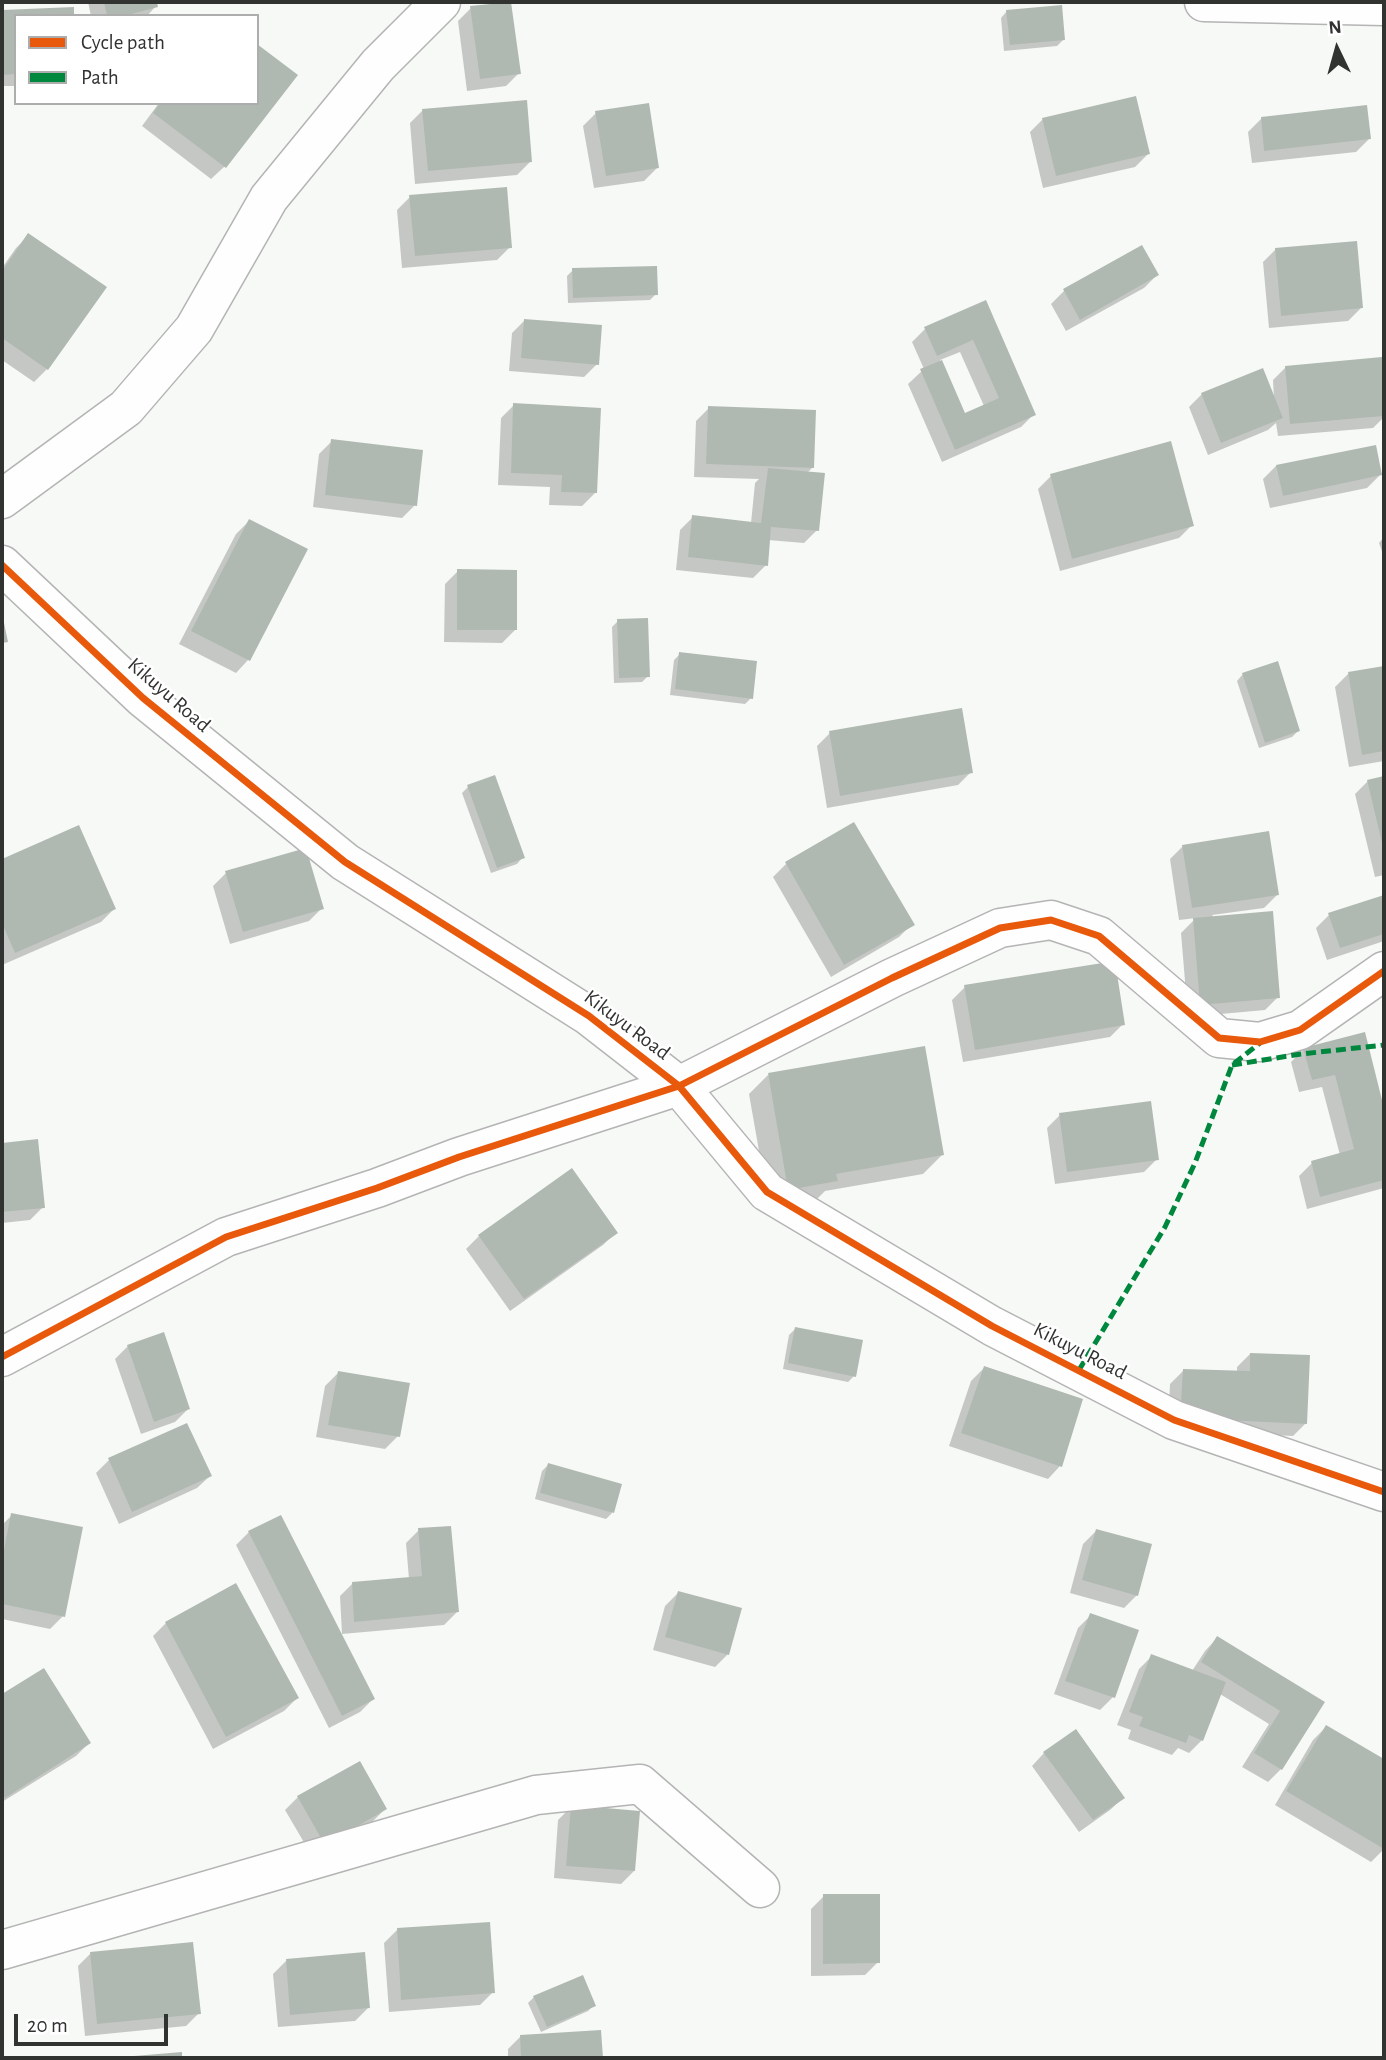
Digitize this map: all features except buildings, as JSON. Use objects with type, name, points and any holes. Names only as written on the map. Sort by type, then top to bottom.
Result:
[{"type":"street","points":[[2,499],[126,408],[194,329],[269,198],[378,65],[441,2]]},
{"type":"street","points":[[1204,2],[1384,6]]},
{"type":"street","name":"Kikuyu Road","points":[[2,565],[143,698],[345,862],[589,1016],[679,1086],[767,1192],[992,1326],[1174,1420],[1384,1492]]},
{"type":"street","points":[[2,1357],[226,1237],[377,1188],[459,1157],[679,1086],[892,978],[1000,928],[1051,920],[1099,936],[1219,1038],[1260,1042],[1300,1030],[1384,971]]},
{"type":"street","points":[[2,1950],[536,1795],[640,1784],[760,1888]]},
{"type":"marked path","points":[[1079,1370],[1165,1227],[1195,1163],[1232,1065],[1260,1043]]},
{"type":"marked path","points":[[1232,1065],[1384,1045]]},
{"type":"cycle path","points":[[2,565],[143,698],[345,862],[589,1016],[679,1086],[767,1192],[992,1326],[1174,1420],[1384,1492]]},
{"type":"cycle path","points":[[2,1357],[226,1237],[377,1188],[459,1157],[679,1086],[892,978],[1000,928],[1051,920],[1099,936],[1219,1038],[1260,1042],[1300,1030],[1384,971]]}]
